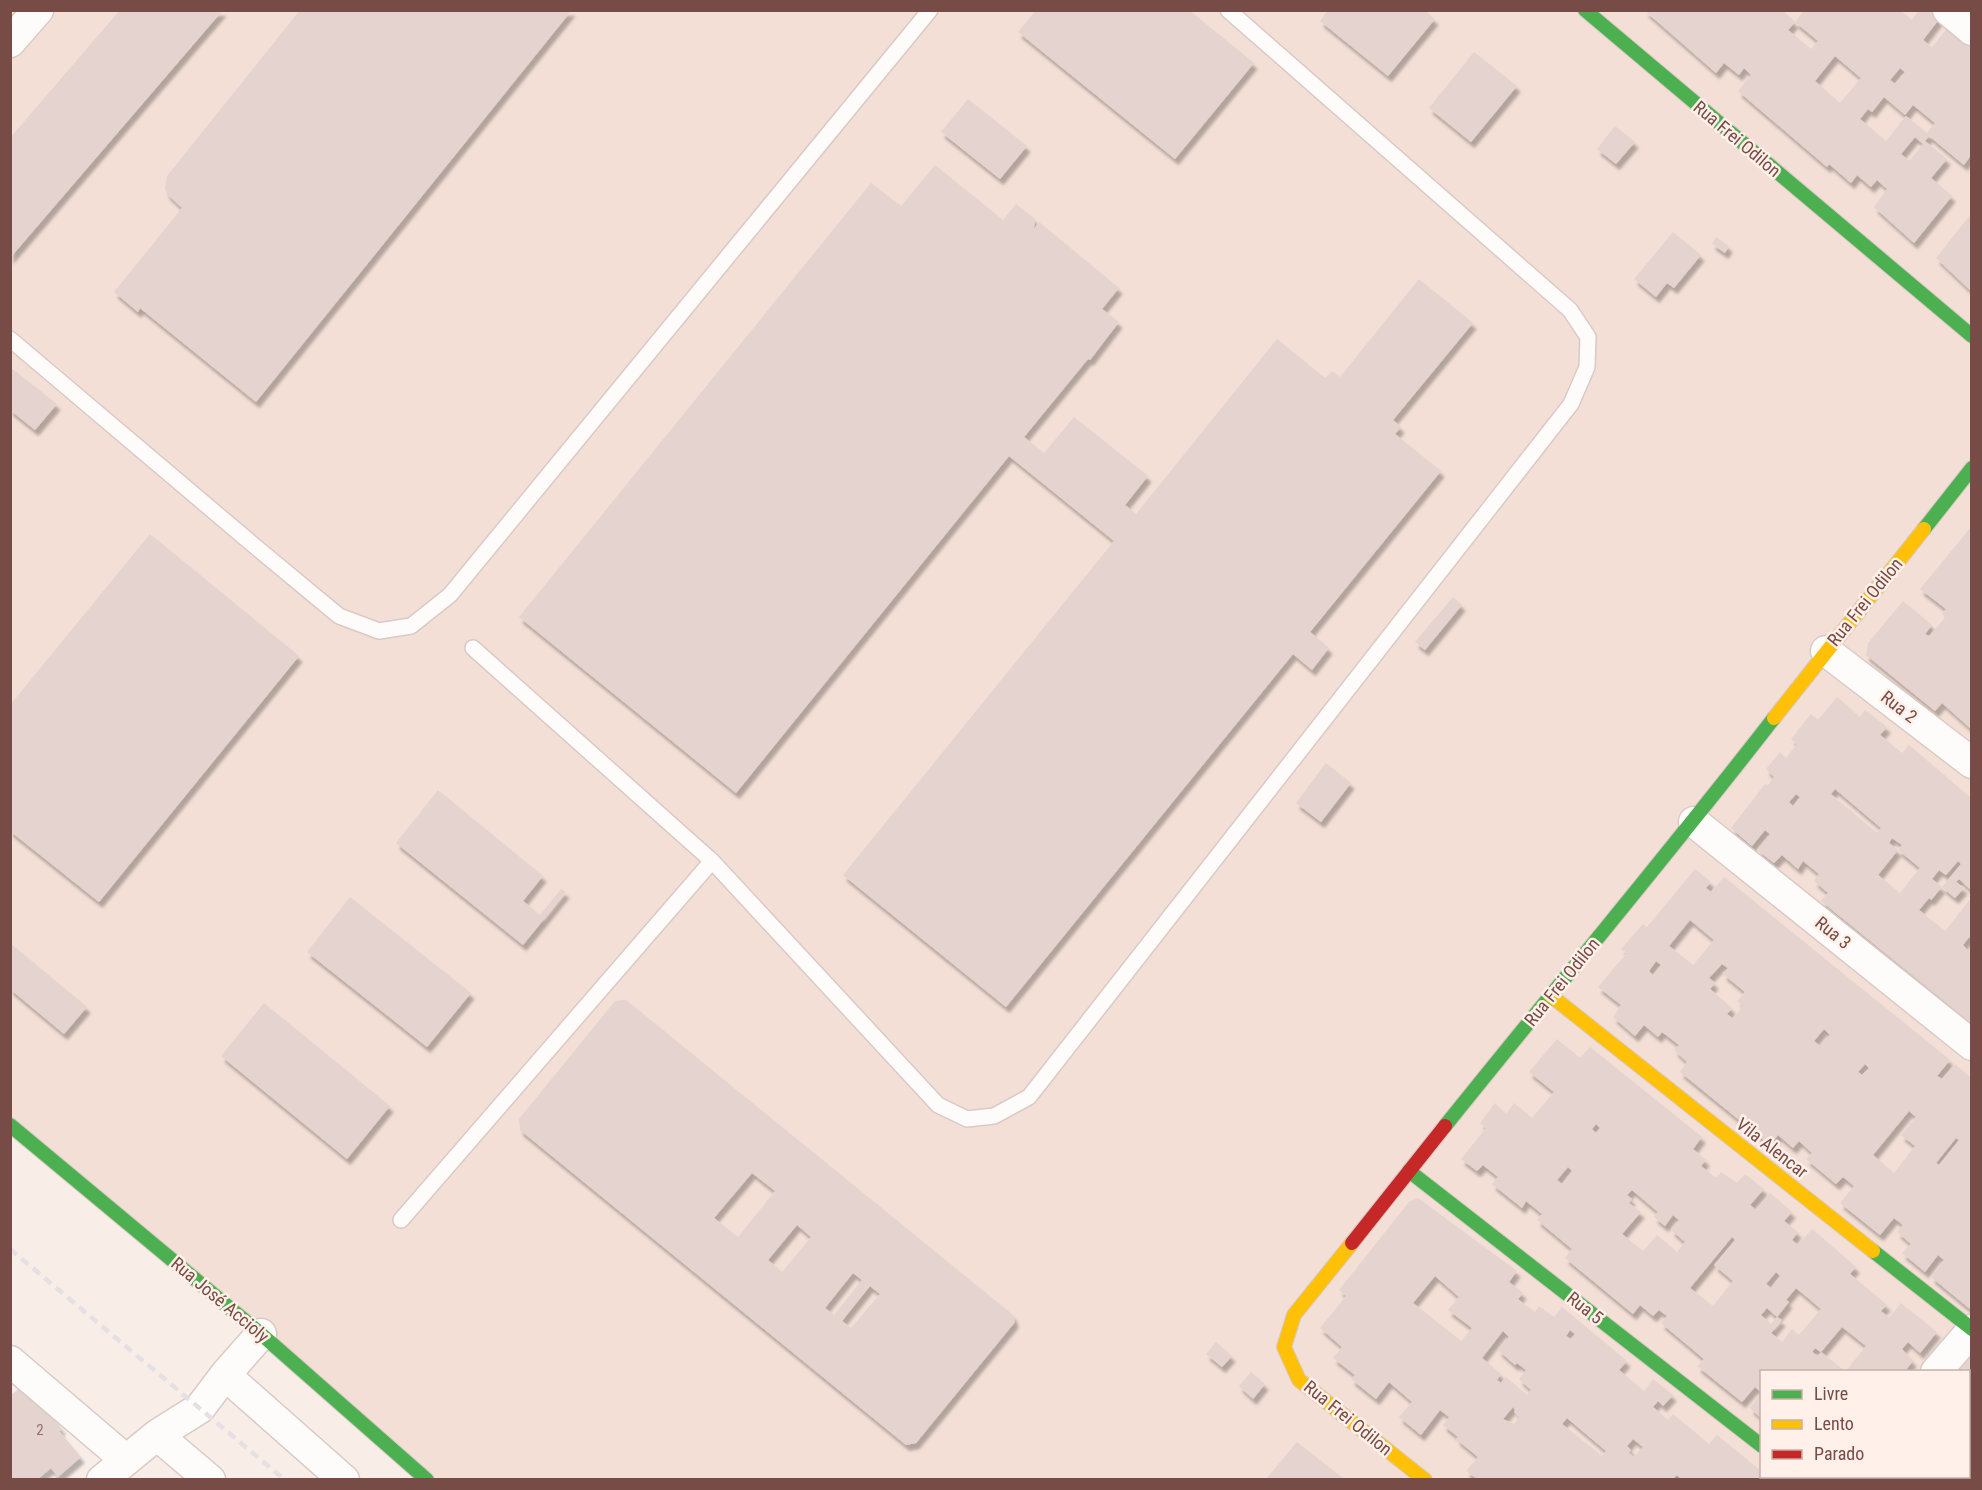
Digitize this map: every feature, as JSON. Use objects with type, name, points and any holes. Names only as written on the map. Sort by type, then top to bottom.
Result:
[{"type":"street","points":[[10,42],[38,10]]},
{"type":"street","name":"Rua Frei Odilon","points":[[1585,10],[1971,336]]},
{"type":"street","points":[[1948,10],[1971,30]]},
{"type":"street","name":"Rua Frei Odilon","points":[[1418,1477],[1299,1380],[1284,1347],[1294,1315],[1550,995],[1694,822],[1826,651],[1970,472]]},
{"type":"street","name":"Rua 2","points":[[1826,651],[1971,763]]},
{"type":"street","name":"Rua 3","points":[[1694,822],[1971,1045]]},
{"type":"street","name":"Vila Alencar","points":[[1550,995],[1971,1329]]},
{"type":"street","name":"Rua José Accioly","points":[[10,1125],[261,1334],[427,1479]]},
{"type":"street","name":"Rua 5","points":[[1409,1171],[1760,1445]]},
{"type":"street","points":[[1937,1370],[1971,1329]]},
{"type":"street","points":[[102,1479],[157,1435],[200,1408],[261,1334]]},
{"type":"street","points":[[10,1361],[126,1460]]},
{"type":"street","points":[[225,1375],[344,1479]]},
{"type":"street","points":[[157,1435],[210,1479]]},
{"type":"lane","points":[[10,339],[339,616],[379,631],[411,626],[450,595],[930,10]]},
{"type":"lane","points":[[473,648],[712,861],[938,1105],[967,1119],[994,1116],[1029,1096],[1571,404],[1587,367],[1588,337],[1570,310],[1228,10]]},
{"type":"lane","points":[[401,1220],[712,861]]},
{"type":"shaded area","points":[[11,11],[1971,11],[1971,1479],[437,1479],[11,1120]]},
{"type":"building","points":[[120,10],[223,10],[10,258],[10,138]]},
{"type":"building","points":[[300,10],[572,10],[256,402],[140,308],[138,312],[114,292],[182,208],[167,194],[165,188],[167,176]]},
{"type":"building","points":[[1036,10],[1189,10],[1254,63],[1175,159],[1018,32]]},
{"type":"building","points":[[1328,10],[1424,10],[1435,19],[1388,76],[1320,21]]},
{"type":"building","points":[[1644,10],[1782,10],[1795,22],[1804,10],[1888,10],[1890,12],[1900,10],[1912,20],[1919,10],[1932,10],[1940,18],[1923,40],[1932,47],[1949,26],[1971,43],[1971,155],[1964,165],[1929,136],[1925,141],[1947,159],[1931,178],[1952,196],[1914,243],[1874,207],[1887,189],[1877,180],[1871,187],[1857,175],[1851,183],[1829,164],[1827,167],[1738,91],[1751,75],[1744,68],[1739,75],[1724,63],[1716,73]],"holes":[[[1795,22],[1818,41],[1811,49],[1788,30]],[[1835,56],[1861,78],[1840,103],[1815,81]],[[1900,68],[1905,72],[1895,84],[1890,80]],[[1884,97],[1905,115],[1913,105],[1935,123],[1927,133],[1906,116],[1886,141],[1860,119],[1868,109],[1872,112]],[[1915,137],[1923,144],[1909,161],[1901,154]]]},
{"type":"building","points":[[1474,52],[1517,86],[1471,142],[1429,108]]},
{"type":"building","points":[[968,99],[1027,146],[1000,179],[941,132]]},
{"type":"building","points":[[1615,126],[1635,142],[1616,164],[1597,149]]},
{"type":"building","points":[[935,165],[1003,220],[1016,204],[1035,219],[1034,229],[1039,222],[1119,288],[1102,309],[1119,322],[1090,360],[1088,359],[1024,437],[1044,453],[1074,417],[1148,476],[1125,505],[1136,514],[1277,339],[1325,378],[1332,371],[1340,377],[1419,279],[1473,323],[1393,420],[1401,427],[1395,434],[1441,471],[1310,632],[1329,648],[1312,670],[1293,654],[1006,1007],[843,875],[1114,541],[1009,456],[736,793],[519,617],[871,183],[901,206]]},
{"type":"building","points":[[1971,214],[1971,291],[1936,258]]},
{"type":"building","points":[[1673,232],[1701,255],[1674,288],[1667,283],[1656,297],[1634,279]]},
{"type":"building","points":[[1716,237],[1729,246],[1725,253],[1712,244]]},
{"type":"building","points":[[10,367],[57,404],[35,430],[10,410]]},
{"type":"building","points":[[1971,527],[1971,729],[1942,703],[1935,711],[1866,655],[1868,643],[1903,601],[1932,625],[1925,634],[1929,636],[1945,618],[1942,614],[1946,609],[1920,589]]},
{"type":"building","points":[[150,534],[299,656],[99,902],[10,831],[10,705]]},
{"type":"building","points":[[1453,597],[1462,605],[1425,650],[1415,642]]},
{"type":"building","points":[[1837,697],[1860,717],[1865,710],[1887,727],[1880,735],[1902,753],[1909,745],[1971,798],[1971,890],[1959,879],[1956,882],[1964,888],[1955,898],[1942,887],[1919,910],[1945,931],[1971,898],[1971,939],[1969,937],[1963,945],[1971,954],[1971,1023],[1821,901],[1828,893],[1814,881],[1819,874],[1803,861],[1798,869],[1782,855],[1774,863],[1757,850],[1770,834],[1765,830],[1752,846],[1731,828],[1765,784],[1768,785],[1774,777],[1766,769],[1780,752],[1786,758],[1797,744],[1791,739],[1811,714],[1818,720]],"holes":[[[1835,789],[1881,828],[1877,833],[1831,794]],[[1796,794],[1800,797],[1793,806],[1789,802]],[[1892,838],[1902,845],[1898,850],[1889,843]],[[1898,850],[1920,868],[1900,893],[1878,875]],[[1958,861],[1961,864],[1942,887],[1932,879],[1939,870],[1946,875]]]},
{"type":"building","points":[[1326,763],[1351,783],[1321,822],[1296,803]]},
{"type":"building","points":[[438,790],[543,876],[523,901],[540,915],[561,889],[566,892],[523,945],[396,843]]},
{"type":"building","points":[[1695,869],[1711,882],[1706,888],[1711,892],[1724,877],[1950,1060],[1937,1076],[1942,1079],[1955,1064],[1971,1078],[1970,1309],[1931,1277],[1944,1260],[1938,1255],[1925,1272],[1902,1253],[1911,1244],[1897,1232],[1903,1225],[1894,1218],[1880,1235],[1840,1203],[1854,1186],[1843,1177],[1836,1184],[1806,1159],[1812,1153],[1799,1141],[1793,1148],[1778,1135],[1770,1145],[1680,1072],[1687,1062],[1674,1050],[1679,1045],[1662,1032],[1658,1037],[1644,1025],[1635,1036],[1613,1017],[1621,1005],[1598,987],[1627,953],[1621,949],[1643,924],[1647,927]],"holes":[[[1690,920],[1714,940],[1693,965],[1669,946]],[[1656,961],[1661,965],[1653,975],[1649,971]],[[1722,964],[1728,968],[1723,974],[1745,992],[1737,1001],[1743,1006],[1733,1019],[1727,1014],[1732,1008],[1710,989],[1715,983],[1709,978]],[[1824,1029],[1830,1035],[1820,1046],[1814,1041]],[[1865,1064],[1869,1068],[1862,1075],[1858,1072]],[[1909,1111],[1916,1117],[1901,1135],[1915,1146],[1894,1173],[1873,1155]],[[1956,1138],[1959,1140],[1939,1165],[1936,1163]]]},
{"type":"building","points":[[350,897],[471,993],[427,1047],[307,952]]},
{"type":"building","points":[[10,943],[87,1007],[64,1034],[10,989]]},
{"type":"building","points":[[626,1000],[1013,1315],[1015,1322],[916,1443],[906,1445],[520,1130],[519,1119],[615,1001]],"holes":[[[752,1173],[775,1191],[738,1237],[714,1218]],[[797,1225],[811,1237],[782,1272],[768,1260]],[[853,1273],[862,1280],[834,1315],[825,1308]],[[870,1286],[880,1294],[851,1328],[842,1321]]]},
{"type":"building","points":[[264,1003],[390,1106],[347,1159],[221,1056]]},
{"type":"building","points":[[1557,1039],[1580,1058],[1590,1047],[1702,1137],[1693,1149],[1706,1160],[1701,1166],[1716,1178],[1721,1172],[1737,1183],[1745,1174],[1764,1189],[1750,1205],[1756,1210],[1770,1193],[1792,1212],[1784,1221],[1798,1232],[1792,1240],[1798,1245],[1812,1229],[1856,1267],[1850,1274],[1887,1305],[1881,1311],[1889,1318],[1901,1303],[1937,1332],[1920,1353],[1908,1342],[1902,1349],[1913,1361],[1906,1370],[1847,1370],[1866,1346],[1842,1327],[1821,1352],[1844,1370],[1760,1370],[1760,1391],[1755,1387],[1742,1402],[1697,1366],[1704,1359],[1661,1323],[1667,1316],[1659,1310],[1653,1316],[1640,1305],[1633,1314],[1565,1258],[1572,1249],[1537,1220],[1542,1214],[1526,1201],[1522,1208],[1492,1184],[1498,1177],[1483,1165],[1477,1171],[1461,1159],[1486,1128],[1480,1123],[1495,1103],[1506,1114],[1514,1103],[1532,1118],[1554,1092],[1529,1072]],"holes":[[[1596,1124],[1600,1128],[1596,1133],[1592,1129]],[[1568,1167],[1572,1171],[1562,1184],[1557,1180]],[[1632,1190],[1658,1212],[1654,1217],[1665,1226],[1673,1215],[1679,1220],[1671,1230],[1685,1242],[1677,1252],[1657,1235],[1643,1251],[1622,1234],[1641,1212],[1629,1203],[1632,1199],[1627,1195]],[[1732,1237],[1735,1240],[1714,1265],[1733,1281],[1713,1306],[1690,1288]],[[1776,1272],[1780,1276],[1771,1288],[1766,1284]],[[1796,1288],[1821,1309],[1799,1335],[1792,1329],[1782,1342],[1771,1333],[1782,1320],[1777,1317],[1789,1302],[1786,1300]],[[1767,1308],[1777,1317],[1771,1324],[1761,1315]],[[1815,1348],[1821,1352],[1818,1356],[1812,1352]]]},
{"type":"building","points":[[1418,1198],[1517,1271],[1509,1282],[1523,1293],[1518,1299],[1525,1305],[1535,1312],[1539,1306],[1554,1317],[1562,1307],[1627,1361],[1619,1370],[1644,1391],[1653,1379],[1673,1395],[1663,1406],[1658,1401],[1653,1407],[1668,1420],[1673,1414],[1709,1444],[1717,1435],[1760,1470],[1760,1478],[1772,1479],[1681,1479],[1677,1475],[1673,1479],[1477,1479],[1466,1471],[1478,1457],[1443,1425],[1449,1417],[1440,1410],[1421,1435],[1399,1417],[1412,1402],[1389,1382],[1376,1399],[1351,1379],[1355,1375],[1333,1358],[1342,1347],[1320,1328],[1346,1296],[1339,1290],[1409,1202]],"holes":[[[1435,1276],[1459,1297],[1448,1310],[1472,1328],[1461,1341],[1413,1303]],[[1570,1330],[1575,1334],[1571,1339],[1566,1336]],[[1503,1331],[1509,1337],[1498,1350],[1515,1365],[1517,1363],[1526,1370],[1519,1379],[1531,1390],[1527,1395],[1506,1377],[1501,1383],[1497,1380],[1501,1374],[1482,1358]],[[1513,1407],[1519,1417],[1514,1424],[1503,1419]],[[1567,1418],[1606,1451],[1602,1456],[1562,1424]],[[1633,1439],[1643,1447],[1634,1457],[1629,1453],[1631,1450],[1627,1446]]]},
{"type":"building","points":[[1216,1342],[1232,1356],[1222,1367],[1206,1354]]},
{"type":"building","points":[[1969,1355],[1971,1357],[1971,1479],[1925,1479],[1970,1478],[1970,1370],[1958,1369]]},
{"type":"building","points":[[1251,1372],[1265,1384],[1253,1399],[1239,1386]]},
{"type":"building","points":[[24,1384],[62,1429],[59,1431],[81,1457],[58,1477],[51,1468],[38,1479],[10,1479],[10,1396]]},
{"type":"building","points":[[1760,1394],[1760,1417],[1750,1408]]},
{"type":"building","points":[[1297,1442],[1344,1479],[1266,1479]]},
{"type":"building","points":[[1922,1478],[1923,1479],[1888,1479]]},
{"type":"railway","points":[[10,1249],[285,1480]]},
{"type":"traffic: fast","points":[[1585,10],[1972,336]]},
{"type":"traffic: fast","points":[[1924,529],[1972,468]]},
{"type":"traffic: fast","points":[[1445,1126],[1774,718]]},
{"type":"traffic: fast","points":[[10,1125],[261,1334],[427,1480]]},
{"type":"traffic: fast","points":[[1409,1171],[1760,1444]]},
{"type":"traffic: fast","points":[[1873,1251],[1972,1329]]},
{"type":"traffic: slow","points":[[1774,718],[1924,529]]},
{"type":"traffic: slow","points":[[1550,995],[1873,1251]]},
{"type":"traffic: slow","points":[[1352,1243],[1294,1315],[1284,1347],[1299,1380],[1425,1480]]},
{"type":"traffic: jam","points":[[1352,1243],[1445,1126]]}]
